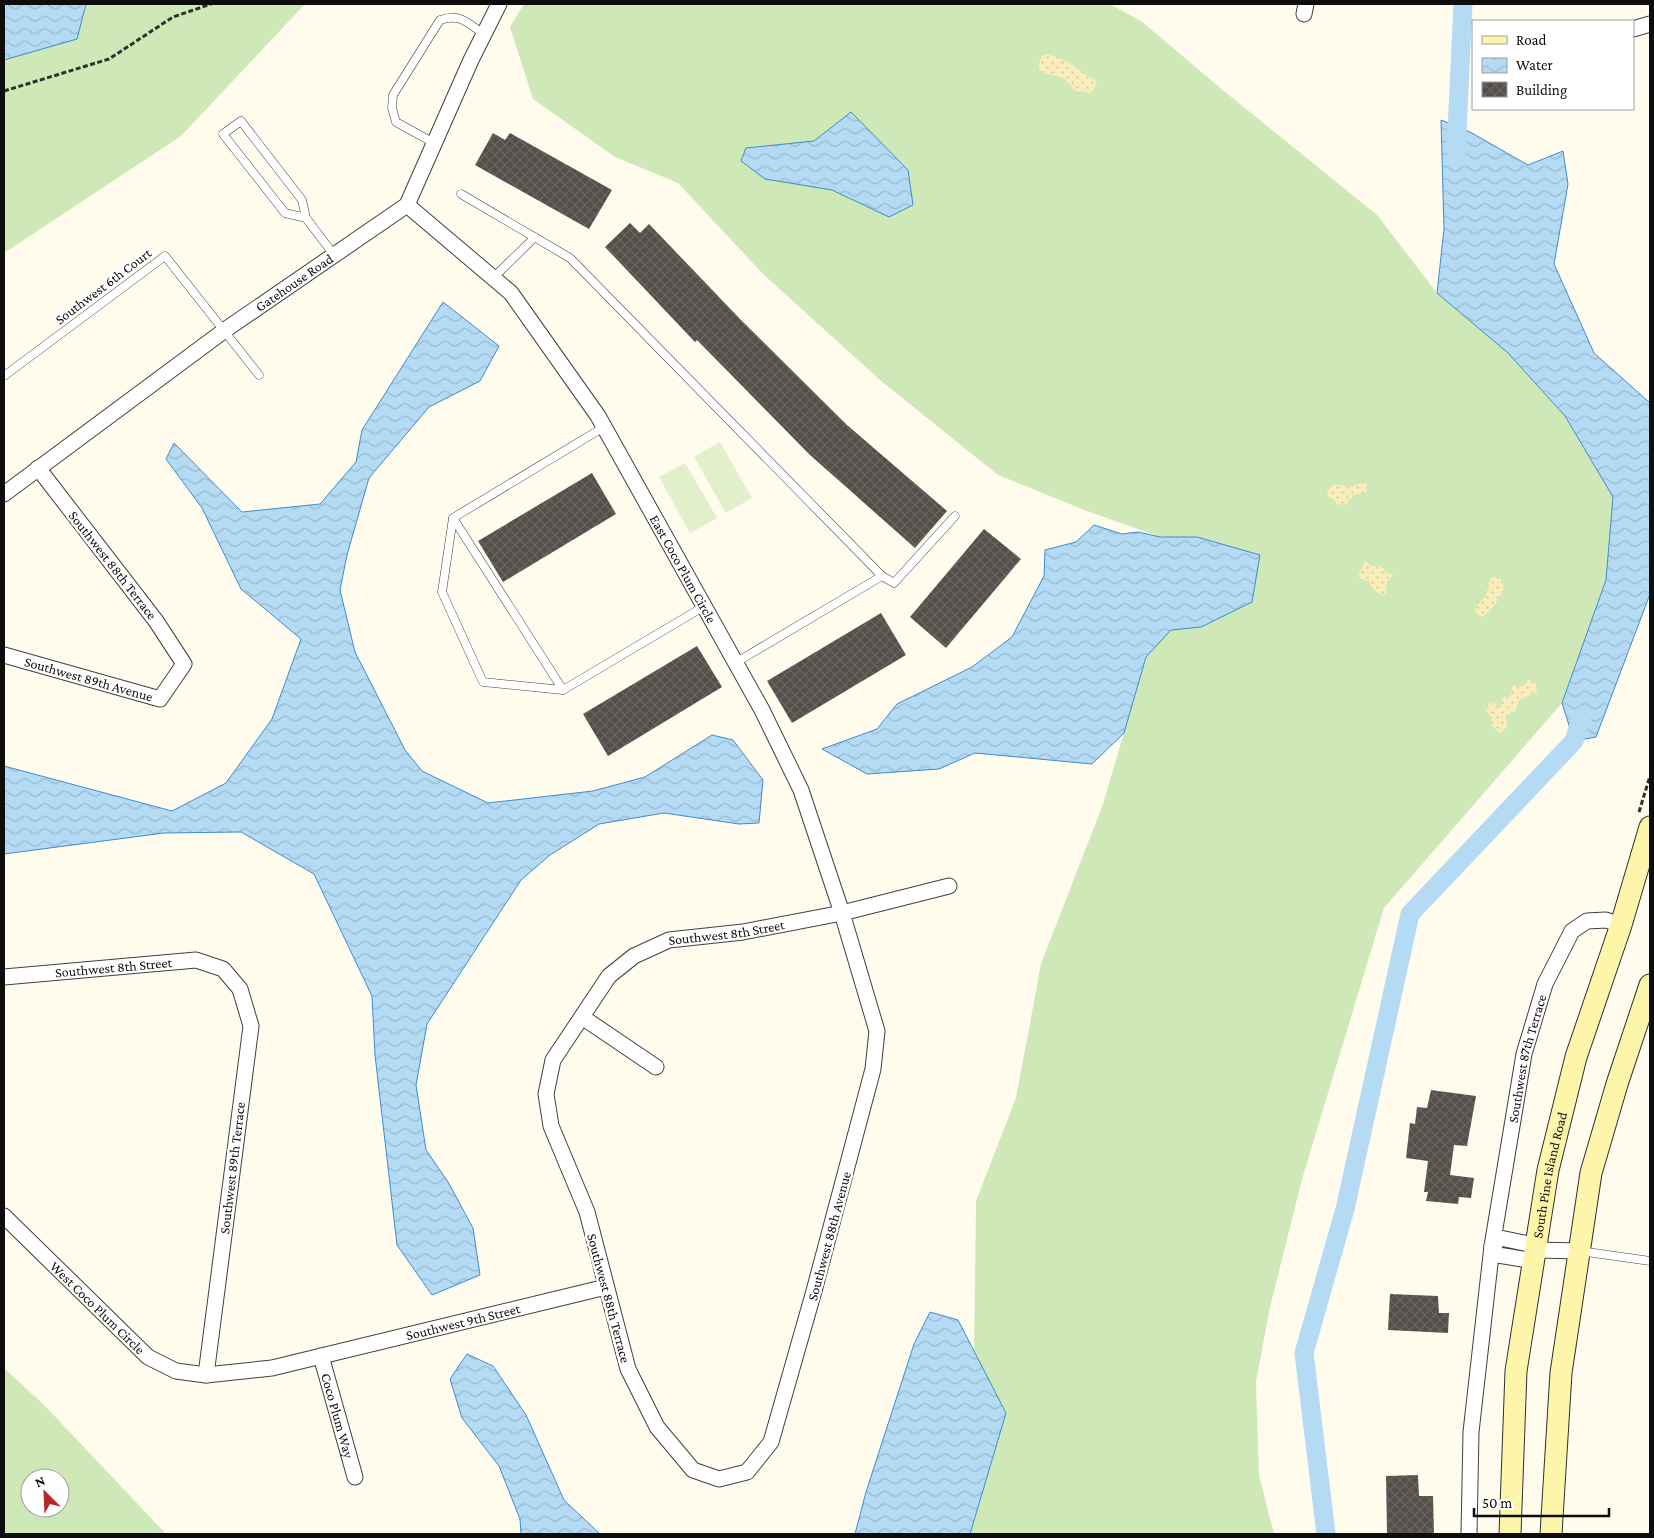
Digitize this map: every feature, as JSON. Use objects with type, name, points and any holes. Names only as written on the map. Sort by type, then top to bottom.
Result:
[{"type":"main road","name":"South Pine Island Road","points":[[1510,1534],[1516,1371],[1548,1170],[1576,1058],[1622,926],[1650,827]]},
{"type":"main road","points":[[1552,1534],[1560,1373],[1591,1172],[1617,1084],[1650,985]]},
{"type":"street","points":[[407,205],[499,4]]},
{"type":"street","points":[[1634,29],[1650,24]]},
{"type":"street","name":"Gatehouse Road","points":[[4,494],[225,330],[407,205]]},
{"type":"street","name":"East Coco Plum Circle","points":[[407,205],[511,293],[604,427],[762,710],[801,790],[866,991]]},
{"type":"street","name":"Southwest 88th Terrace","points":[[38,468],[156,621],[184,664]]},
{"type":"street","name":"Southwest 89th Avenue","points":[[4,655],[160,699],[184,664]]},
{"type":"street","name":"Southwest 8th Street","points":[[553,1060],[609,976],[634,956],[669,940],[743,932],[842,913],[949,886]]},
{"type":"street","name":"Southwest 87th Terrace","points":[[1469,1534],[1471,1432],[1492,1246],[1524,1054],[1544,984],[1572,931],[1587,921],[1606,920],[1622,926]]},
{"type":"street","name":"Southwest 8th Street","points":[[4,977],[196,960],[223,969]]},
{"type":"street","name":"Southwest 89th Terrace","points":[[206,1375],[251,1026],[240,989],[223,969]]},
{"type":"street","name":"Southwest 88th Avenue","points":[[747,1472],[771,1442],[814,1291],[873,1069],[877,1031],[866,991]]},
{"type":"street","points":[[582,1017],[656,1067]]},
{"type":"street","name":"Southwest 88th Terrace","points":[[553,1060],[546,1094],[551,1126],[587,1212],[628,1369],[657,1427],[693,1470],[719,1478],[747,1472]]},
{"type":"street","name":"West Coco Plum Circle","points":[[4,1216],[148,1357],[176,1371],[206,1375],[272,1368],[321,1356]]},
{"type":"street","points":[[1492,1246],[1500,1238],[1529,1244],[1536,1250],[1580,1251]]},
{"type":"street","name":"Southwest 9th Street","points":[[321,1356],[606,1286]]},
{"type":"street","name":"Coco Plum Way","points":[[321,1356],[355,1477]]},
{"type":"lane","points":[[434,143],[396,122],[392,108],[393,95],[440,20],[452,16],[484,34]]},
{"type":"lane","points":[[306,218],[286,213],[223,134],[241,120],[302,200],[306,218],[334,255]]},
{"type":"lane","points":[[461,194],[570,258],[882,576],[894,583],[955,516]]},
{"type":"lane","points":[[493,278],[535,237]]},
{"type":"lane","name":"Southwest 6th Court","points":[[4,376],[165,256],[225,330]]},
{"type":"lane","points":[[225,330],[260,375]]},
{"type":"lane","points":[[604,427],[454,518],[442,592],[483,682],[563,690],[703,607]]},
{"type":"lane","points":[[454,518],[563,690]]},
{"type":"lane","points":[[735,664],[882,576]]},
{"type":"lane","points":[[1580,1251],[1650,1261]]},
{"type":"path","points":[[4,91],[109,60],[173,17],[211,4]]},
{"type":"green space","points":[[4,4],[305,4],[181,136],[4,253]]},
{"type":"green space","points":[[524,4],[1110,4],[1141,21],[1377,215],[1437,293],[1508,353],[1565,416],[1613,497],[1606,580],[1562,703],[1384,908],[1302,1179],[1270,1307],[1256,1382],[1259,1475],[1274,1534],[970,1534],[1006,1413],[974,1353],[976,1201],[1016,1098],[1041,964],[1103,804],[1146,657],[1171,629],[1201,627],[1197,537],[1160,537],[1087,511],[998,475],[880,380],[763,274],[678,183],[615,157],[533,99],[510,27]]},
{"type":"green space","points":[[720,442],[752,498],[726,513],[694,457]]},
{"type":"green space","points":[[685,463],[717,518],[690,533],[659,477]]},
{"type":"green space","points":[[4,1368],[45,1406],[166,1534],[4,1534]]},
{"type":"sand","points":[[1043,55],[1050,55],[1064,60],[1096,81],[1097,84],[1091,93],[1075,91],[1065,79],[1044,73],[1039,69],[1039,63]]},
{"type":"sand","points":[[1362,482],[1368,485],[1367,492],[1354,495],[1345,505],[1337,504],[1333,499],[1327,497],[1328,490],[1334,484],[1351,487]]},
{"type":"sand","points":[[1365,561],[1371,566],[1381,566],[1386,572],[1393,575],[1387,582],[1386,593],[1383,595],[1375,591],[1368,581],[1358,577]]},
{"type":"sand","points":[[1497,576],[1501,579],[1504,588],[1491,609],[1481,617],[1475,611],[1475,608],[1486,595],[1490,579]]},
{"type":"sand","points":[[1529,680],[1536,684],[1537,692],[1519,700],[1515,712],[1507,714],[1505,717],[1508,726],[1500,733],[1492,726],[1492,718],[1486,710],[1489,703],[1493,701],[1498,707],[1501,707],[1502,698],[1511,695],[1512,686],[1523,686]]},
{"type":"water","points":[[4,4],[86,4],[77,39],[4,60]]},
{"type":"water","points":[[851,112],[908,170],[913,205],[889,217],[832,190],[765,179],[741,161],[746,148],[814,141]]},
{"type":"water","points":[[1441,120],[1470,132],[1528,165],[1563,151],[1568,184],[1554,264],[1594,353],[1650,403],[1650,594],[1596,737],[1574,741],[1562,703],[1606,580],[1613,497],[1565,416],[1508,353],[1437,293],[1444,229]]},
{"type":"water","points":[[443,302],[499,346],[480,381],[429,407],[369,478],[347,555],[340,590],[355,652],[405,750],[422,771],[488,803],[593,791],[645,777],[712,735],[733,740],[763,780],[759,823],[739,824],[664,813],[599,824],[550,855],[521,880],[427,1024],[416,1085],[426,1150],[448,1182],[473,1228],[480,1275],[432,1295],[397,1245],[375,1055],[372,996],[314,874],[241,832],[164,833],[4,854],[4,766],[172,811],[226,783],[272,719],[301,639],[241,589],[202,508],[166,459],[174,443],[242,512],[320,504],[356,462],[362,430]]},
{"type":"water","points":[[1094,525],[1122,534],[1138,532],[1160,537],[1197,537],[1260,555],[1252,602],[1201,627],[1171,630],[1146,657],[1124,733],[1092,764],[975,753],[939,769],[867,774],[822,749],[877,729],[897,704],[972,667],[1012,637],[1044,576],[1045,550],[1076,542]]},
{"type":"water","points":[[930,1312],[958,1320],[1006,1413],[970,1534],[855,1534],[866,1492],[914,1344]]},
{"type":"water","points":[[467,1354],[493,1366],[526,1415],[564,1500],[600,1534],[521,1534],[520,1519],[499,1466],[462,1418],[450,1379]]},
{"type":"building","points":[[493,133],[505,140],[510,133],[612,190],[589,229],[475,165]]},
{"type":"building","points":[[630,223],[640,233],[649,224],[741,320],[847,425],[947,511],[915,548],[810,455],[697,340],[695,342],[605,247]]},
{"type":"building","points":[[592,473],[616,514],[503,582],[478,541]]},
{"type":"building","points":[[984,529],[1021,559],[946,648],[910,617]]},
{"type":"building","points":[[881,613],[906,655],[792,723],[767,681]]},
{"type":"building","points":[[697,646],[722,687],[608,756],[583,714]]},
{"type":"building","points":[[1431,1090],[1476,1096],[1467,1146],[1454,1145],[1450,1175],[1474,1178],[1471,1198],[1459,1197],[1458,1204],[1426,1201],[1428,1192],[1424,1192],[1428,1161],[1406,1158],[1410,1123],[1415,1124],[1417,1107],[1427,1108]]},
{"type":"building","points":[[1390,1294],[1438,1296],[1439,1313],[1449,1313],[1448,1333],[1388,1330]]},
{"type":"building","points":[[1418,1475],[1419,1496],[1433,1496],[1434,1534],[1387,1534],[1386,1476]]},
{"type":"waterway","points":[[1456,152],[1463,4]]},
{"type":"waterway","points":[[1326,1534],[1304,1353],[1345,1209],[1410,914],[1574,741],[1582,716]]}]
